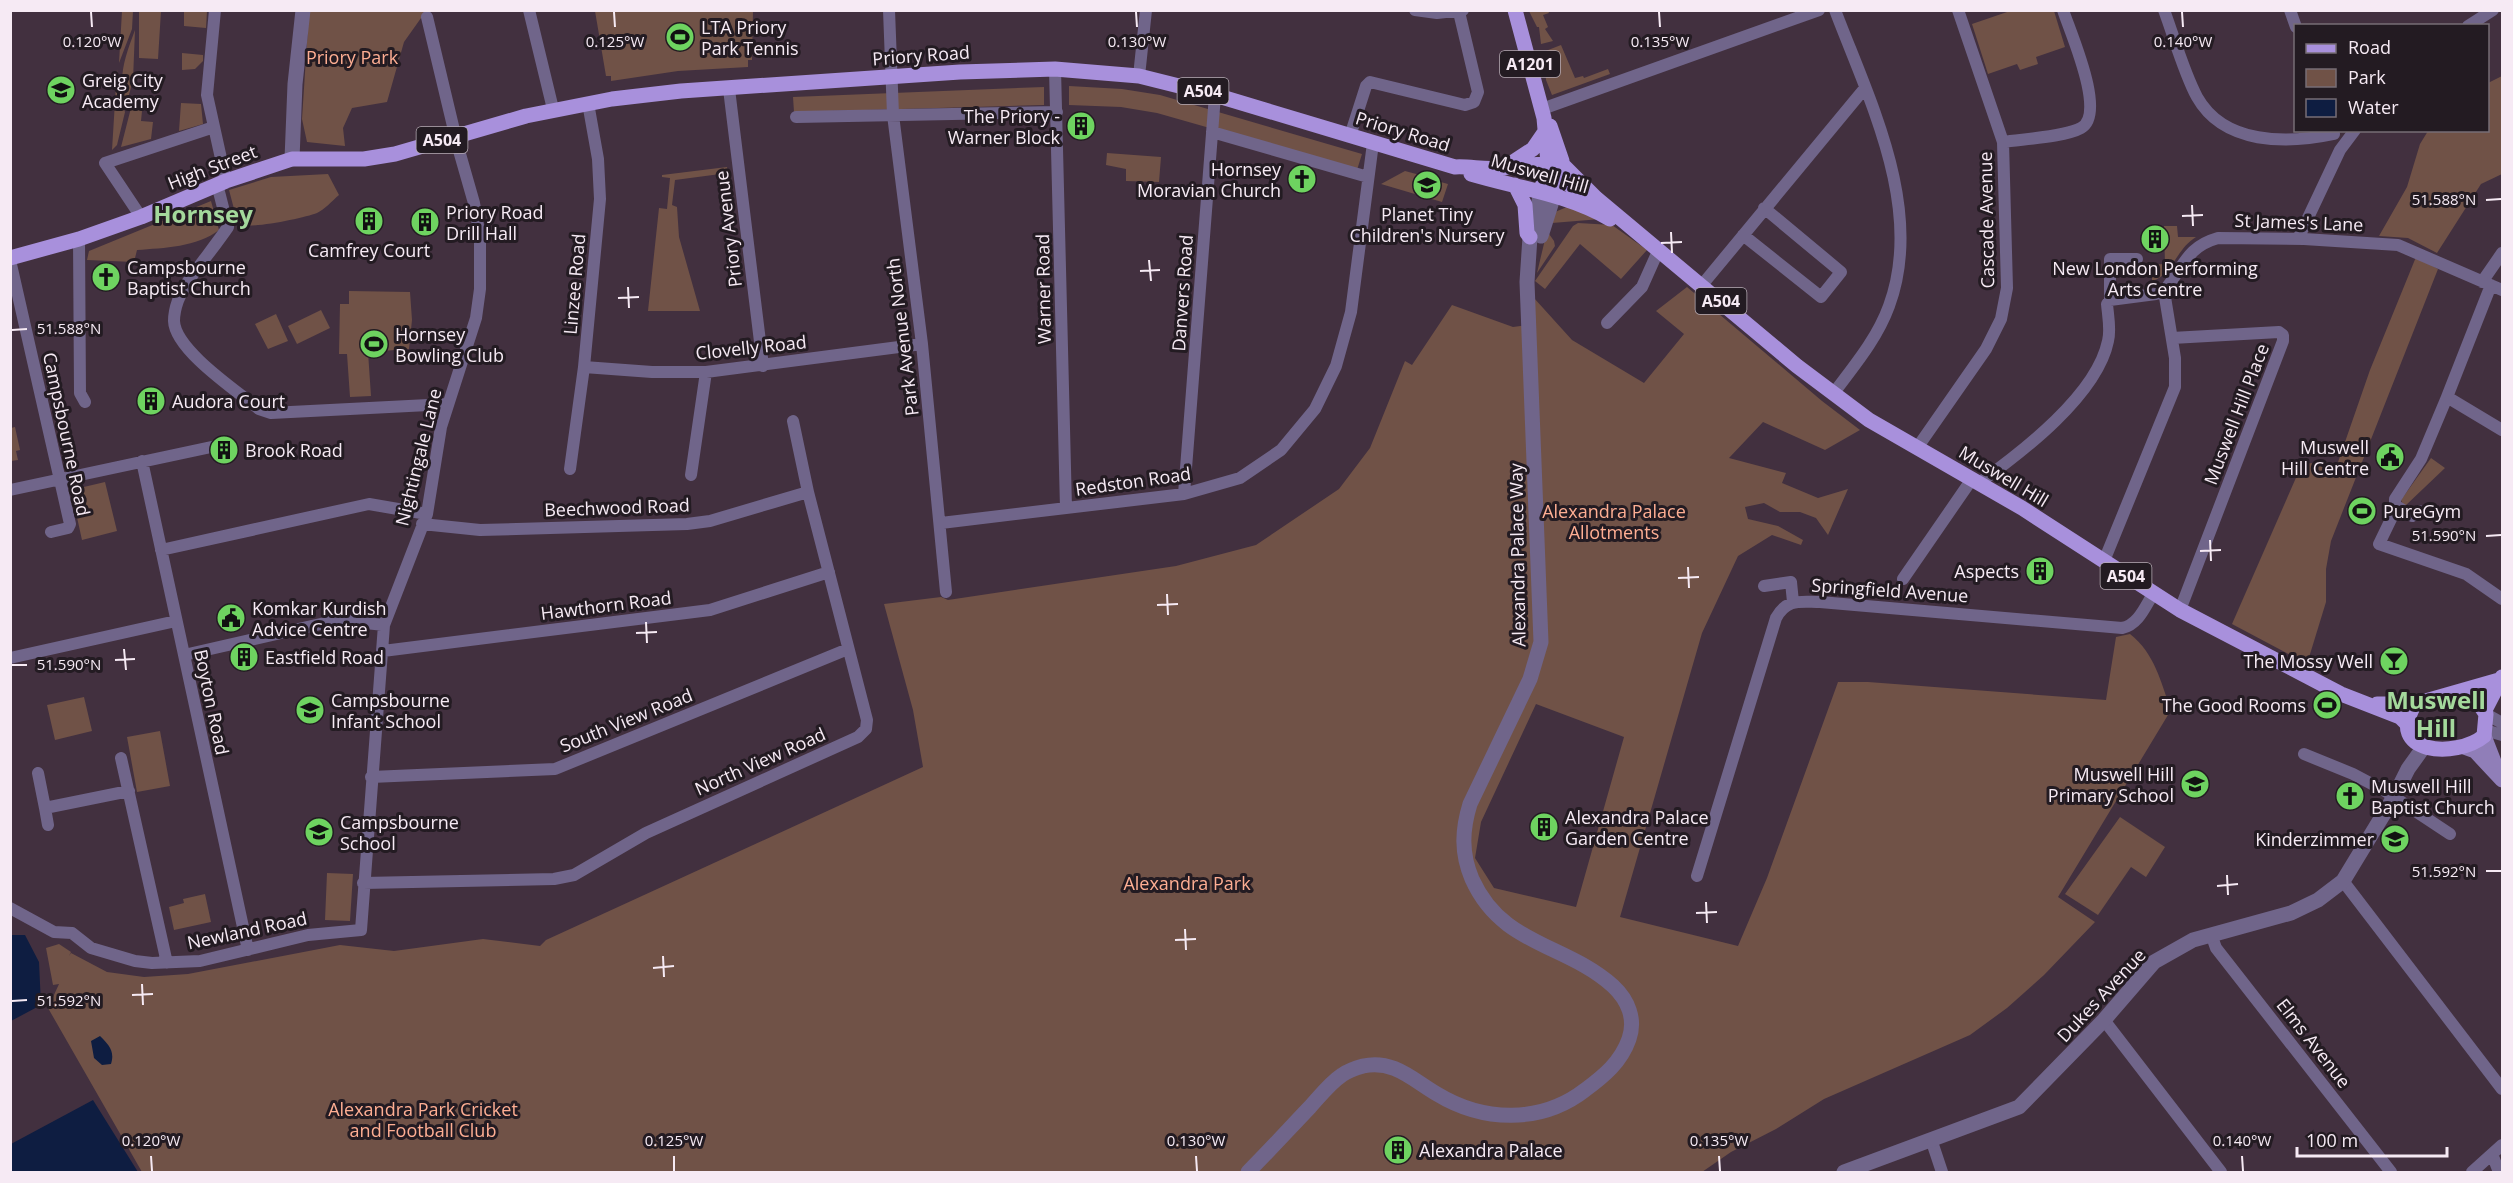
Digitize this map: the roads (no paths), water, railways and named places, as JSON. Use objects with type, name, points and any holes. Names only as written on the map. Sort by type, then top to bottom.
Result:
[{"type":"main road","name":"A1201","points":[[1515,10],[1550,125],[1554,169],[1593,208]]},
{"type":"main road","name":"Priory Road","points":[[292,159],[364,159],[395,154],[553,109],[662,93],[988,70],[1055,69],[1139,76],[1215,95],[1455,167],[1554,169]]},
{"type":"main road","points":[[1499,168],[1528,153],[1546,116]]},
{"type":"main road","name":"High Street","points":[[10,259],[141,217],[222,182],[292,159]]},
{"type":"main road","name":"Muswell Hill","points":[[1455,167],[1472,175],[1547,193],[1593,208],[1645,237]]},
{"type":"main road","points":[[1547,193],[1554,169]]},
{"type":"main road","name":"Muswell Hill","points":[[1554,169],[1596,198],[1645,237],[1833,394],[1869,420],[1976,481],[2180,610],[2341,694],[2400,717],[2409,731]]},
{"type":"main road","points":[[1515,185],[1525,205],[1527,233],[1530,237]]},
{"type":"main road","name":"A504","points":[[2457,693],[2501,679]]},
{"type":"main road","name":"A504","points":[[2485,733],[2486,712],[2501,679]]},
{"type":"main road","points":[[2457,693],[2470,697],[2486,712]]},
{"type":"main road","name":"Muswell Hill","points":[[2371,705],[2415,704],[2457,693]]},
{"type":"main road","points":[[2409,731],[2410,712],[2415,704]]},
{"type":"main road","name":"A504","points":[[2409,731],[2423,748]]},
{"type":"main road","points":[[2423,748],[2434,750],[2464,747],[2475,743],[2485,733],[2502,781]]},
{"type":"main road","points":[[2464,747],[2475,751],[2502,781]]},
{"type":"street","points":[[215,10],[207,95],[214,127],[228,227],[186,284],[176,305],[174,321],[176,329],[187,348],[258,409],[271,413],[448,404]]},
{"type":"street","points":[[292,159],[294,84],[303,10]]},
{"type":"street","points":[[529,10],[553,109]]},
{"type":"street","name":"Park Avenue North","points":[[889,10],[893,116],[922,344],[946,592]]},
{"type":"street","points":[[1139,76],[1146,10]]},
{"type":"street","points":[[1350,136],[1366,86],[1370,82],[1465,105],[1474,102],[1478,92],[1461,11],[1437,14],[1415,10]]},
{"type":"street","points":[[1546,116],[1819,10]]},
{"type":"street","points":[[1833,394],[1874,339],[1890,305],[1899,267],[1900,209],[1889,153],[1835,10]]},
{"type":"street","name":"Cascade Avenue","points":[[1917,448],[1986,349],[2001,319],[2007,288],[2003,142],[1959,10]]},
{"type":"street","points":[[2003,142],[2068,132],[2082,128],[2089,120],[2091,106],[2082,63],[2063,10]]},
{"type":"street","points":[[2164,10],[2198,97],[2217,120],[2241,134],[2281,140],[2333,132],[2340,150]]},
{"type":"street","points":[[2471,24],[2493,10]]},
{"type":"street","name":"Nightingale Lane","points":[[361,930],[384,625],[425,519],[441,427],[476,318],[480,289],[480,237],[474,203],[455,136],[427,17]]},
{"type":"street","name":"Warner Road","points":[[1055,69],[1066,508]]},
{"type":"street","name":"Priory Avenue","points":[[729,88],[763,366]]},
{"type":"street","points":[[1702,285],[1864,88]]},
{"type":"street","name":"Danvers Road","points":[[1184,494],[1215,95]]},
{"type":"street","name":"Linzee Road","points":[[570,469],[584,367],[600,199],[598,159],[588,103]]},
{"type":"street","points":[[796,117],[1057,112]]},
{"type":"street","points":[[141,217],[105,163],[214,127]]},
{"type":"street","points":[[1212,132],[1368,177]]},
{"type":"street","points":[[2298,239],[2340,150],[2354,132]]},
{"type":"street","name":"Redston Road","points":[[941,523],[1184,494],[1240,478],[1281,450],[1316,409],[1336,366],[1351,312],[1373,143]]},
{"type":"street","name":"Alexandra Palace Way","points":[[1248,1173],[1331,1085],[1352,1069],[1366,1065],[1384,1065],[1399,1069],[1461,1107],[1495,1116],[1513,1116],[1542,1111],[1575,1098],[1612,1068],[1626,1048],[1630,1037],[1631,1017],[1621,993],[1598,975],[1498,919],[1476,888],[1467,868],[1464,852],[1465,820],[1470,804],[1530,679],[1541,642],[1527,309],[1530,237],[1547,193]]},
{"type":"street","name":"Alexandra Palace Way","points":[[1530,260],[1536,252],[1547,193]]},
{"type":"street","points":[[1743,235],[1821,297],[1841,272],[1764,208]]},
{"type":"street","points":[[79,238],[80,393],[85,402]]},
{"type":"street","name":"St James's Lane","points":[[2164,291],[2197,246],[2218,238],[2298,239],[2398,245],[2492,285]]},
{"type":"street","points":[[1608,323],[1642,287],[1659,249]]},
{"type":"street","points":[[2419,511],[2412,516],[2395,505],[2395,499],[2421,459],[2492,285],[2502,253]]},
{"type":"street","name":"Campsbourne Road","points":[[10,259],[70,526],[51,532]]},
{"type":"street","points":[[1903,579],[1976,481],[2031,444],[2086,387],[2102,363],[2109,339],[2107,304],[2110,300],[2110,259],[2137,259]]},
{"type":"street","points":[[2104,561],[2173,397],[2176,375],[2164,291],[2110,300]]},
{"type":"street","name":"Muswell Hill Place","points":[[2172,338],[2279,332],[2283,335],[2283,341],[2180,610]]},
{"type":"street","name":"Clovelly Road","points":[[584,367],[652,372],[706,372],[922,344]]},
{"type":"street","points":[[691,475],[706,372]]},
{"type":"street","points":[[2447,397],[2502,430]]},
{"type":"street","name":"North View Road","points":[[363,883],[554,879],[574,875],[646,833],[858,737],[866,729],[867,720],[808,492],[793,422]]},
{"type":"street","points":[[10,489],[216,446]]},
{"type":"street","name":"Boyton Road","points":[[142,461],[248,950]]},
{"type":"street","name":"Beechwood Road","points":[[425,519],[480,530],[687,524],[710,521],[808,492]]},
{"type":"street","points":[[161,550],[369,504],[425,519]]},
{"type":"street","points":[[2392,517],[2379,544],[2466,574],[2502,598]]},
{"type":"street","name":"Hawthorn Road","points":[[383,651],[710,610],[829,572]]},
{"type":"street","points":[[1764,586],[1791,582],[1793,602]]},
{"type":"street","name":"Springfield Avenue","points":[[1697,876],[1776,618],[1781,609],[1793,602],[1904,608],[2122,628],[2130,627],[2136,621],[2153,594]]},
{"type":"street","points":[[184,655],[338,620],[384,625]]},
{"type":"street","points":[[10,658],[177,621]]},
{"type":"street","name":"South View Road","points":[[371,777],[555,769],[848,649]]},
{"type":"street","points":[[2486,712],[2502,723]]},
{"type":"street","name":"Dukes Avenue","points":[[2408,769],[2409,731]]},
{"type":"street","points":[[2485,733],[2502,735]]},
{"type":"street","name":"Dukes Avenue","points":[[1844,1173],[2019,1107],[2104,1020],[2154,962],[2193,940],[2291,913],[2318,900],[2343,881],[2394,797],[2408,769],[2423,748]]},
{"type":"street","points":[[2304,754],[2353,774],[2394,797],[2450,834]]},
{"type":"street","points":[[122,758],[167,963]]},
{"type":"street","points":[[38,773],[48,825]]},
{"type":"street","points":[[45,808],[129,791]]},
{"type":"street","points":[[2343,881],[2502,1089]]},
{"type":"street","name":"Newland Road","points":[[10,908],[54,932],[72,933],[91,948],[135,961],[167,963],[200,961],[317,933],[361,930]]},
{"type":"street","name":"Elms Avenue","points":[[2211,934],[2216,948],[2391,1173]]},
{"type":"street","points":[[2104,1020],[2222,1173]]},
{"type":"street","points":[[1930,1139],[1942,1173]]},
{"type":"street","points":[[2472,1173],[2502,1145]]},
{"type":"street","points":[[2492,1154],[2499,1173]]},
{"type":"water","points":[[11,935],[25,935],[39,962],[41,1005],[11,1021]]},
{"type":"water","points":[[100,1036],[110,1048],[111,1064],[102,1065],[94,1058],[91,1041]]},
{"type":"water","points":[[93,1100],[138,1172],[11,1172],[11,1144]]},
{"type":"place","name":"LTA Priory Park Tennis","points":[[680,37]]},
{"type":"place","name":"Greig City Academy","points":[[61,90]]},
{"type":"place","name":"The Priory - Warner Block","points":[[1081,126]]},
{"type":"place","name":"Hornsey Moravian Church","points":[[1302,179]]},
{"type":"place","name":"Planet Tiny Children's Nursery","points":[[1427,185]]},
{"type":"place","name":"Camfrey Court","points":[[369,221]]},
{"type":"place","name":"Priory Road Drill Hall","points":[[425,222]]},
{"type":"place","name":"New London Performing Arts Centre","points":[[2155,239]]},
{"type":"place","name":"Campsbourne Baptist Church","points":[[106,277]]},
{"type":"place","name":"Hornsey Bowling Club","points":[[374,344]]},
{"type":"place","name":"Audora Court","points":[[151,401]]},
{"type":"place","name":"Brook Road","points":[[224,450]]},
{"type":"place","name":"Muswell Hill Centre","points":[[2390,457]]},
{"type":"place","name":"PureGym","points":[[2362,511]]},
{"type":"place","name":"Aspects","points":[[2040,571]]},
{"type":"place","name":"Komkar Kurdish Advice Centre","points":[[231,618]]},
{"type":"place","name":"Eastfield Road","points":[[244,657]]},
{"type":"place","name":"The Mossy Well","points":[[2394,661]]},
{"type":"place","name":"The Good Rooms","points":[[2327,705]]},
{"type":"place","name":"Campsbourne Infant School","points":[[310,710]]},
{"type":"place","name":"Muswell Hill Primary School","points":[[2195,784]]},
{"type":"place","name":"Muswell Hill Baptist Church","points":[[2350,796]]},
{"type":"place","name":"Alexandra Palace Garden Centre","points":[[1544,827]]},
{"type":"place","name":"Campsbourne School","points":[[319,832]]},
{"type":"place","name":"Kinderzimmer","points":[[2395,839]]},
{"type":"place","name":"Alexandra Palace","points":[[1398,1150]]},
{"type":"district","name":"Hornsey","points":[[203,213]]},
{"type":"district","name":"Muswell Hill","points":[[2436,713]]},
{"type":"park label","name":"Priory Park","points":[[352,57]]},
{"type":"park label","name":"Alexandra Palace Allotments","points":[[1614,521]]},
{"type":"park label","name":"Alexandra Park","points":[[1187,883]]},
{"type":"park label","name":"Alexandra Park Cricket and Football Club","points":[[423,1119]]}]
